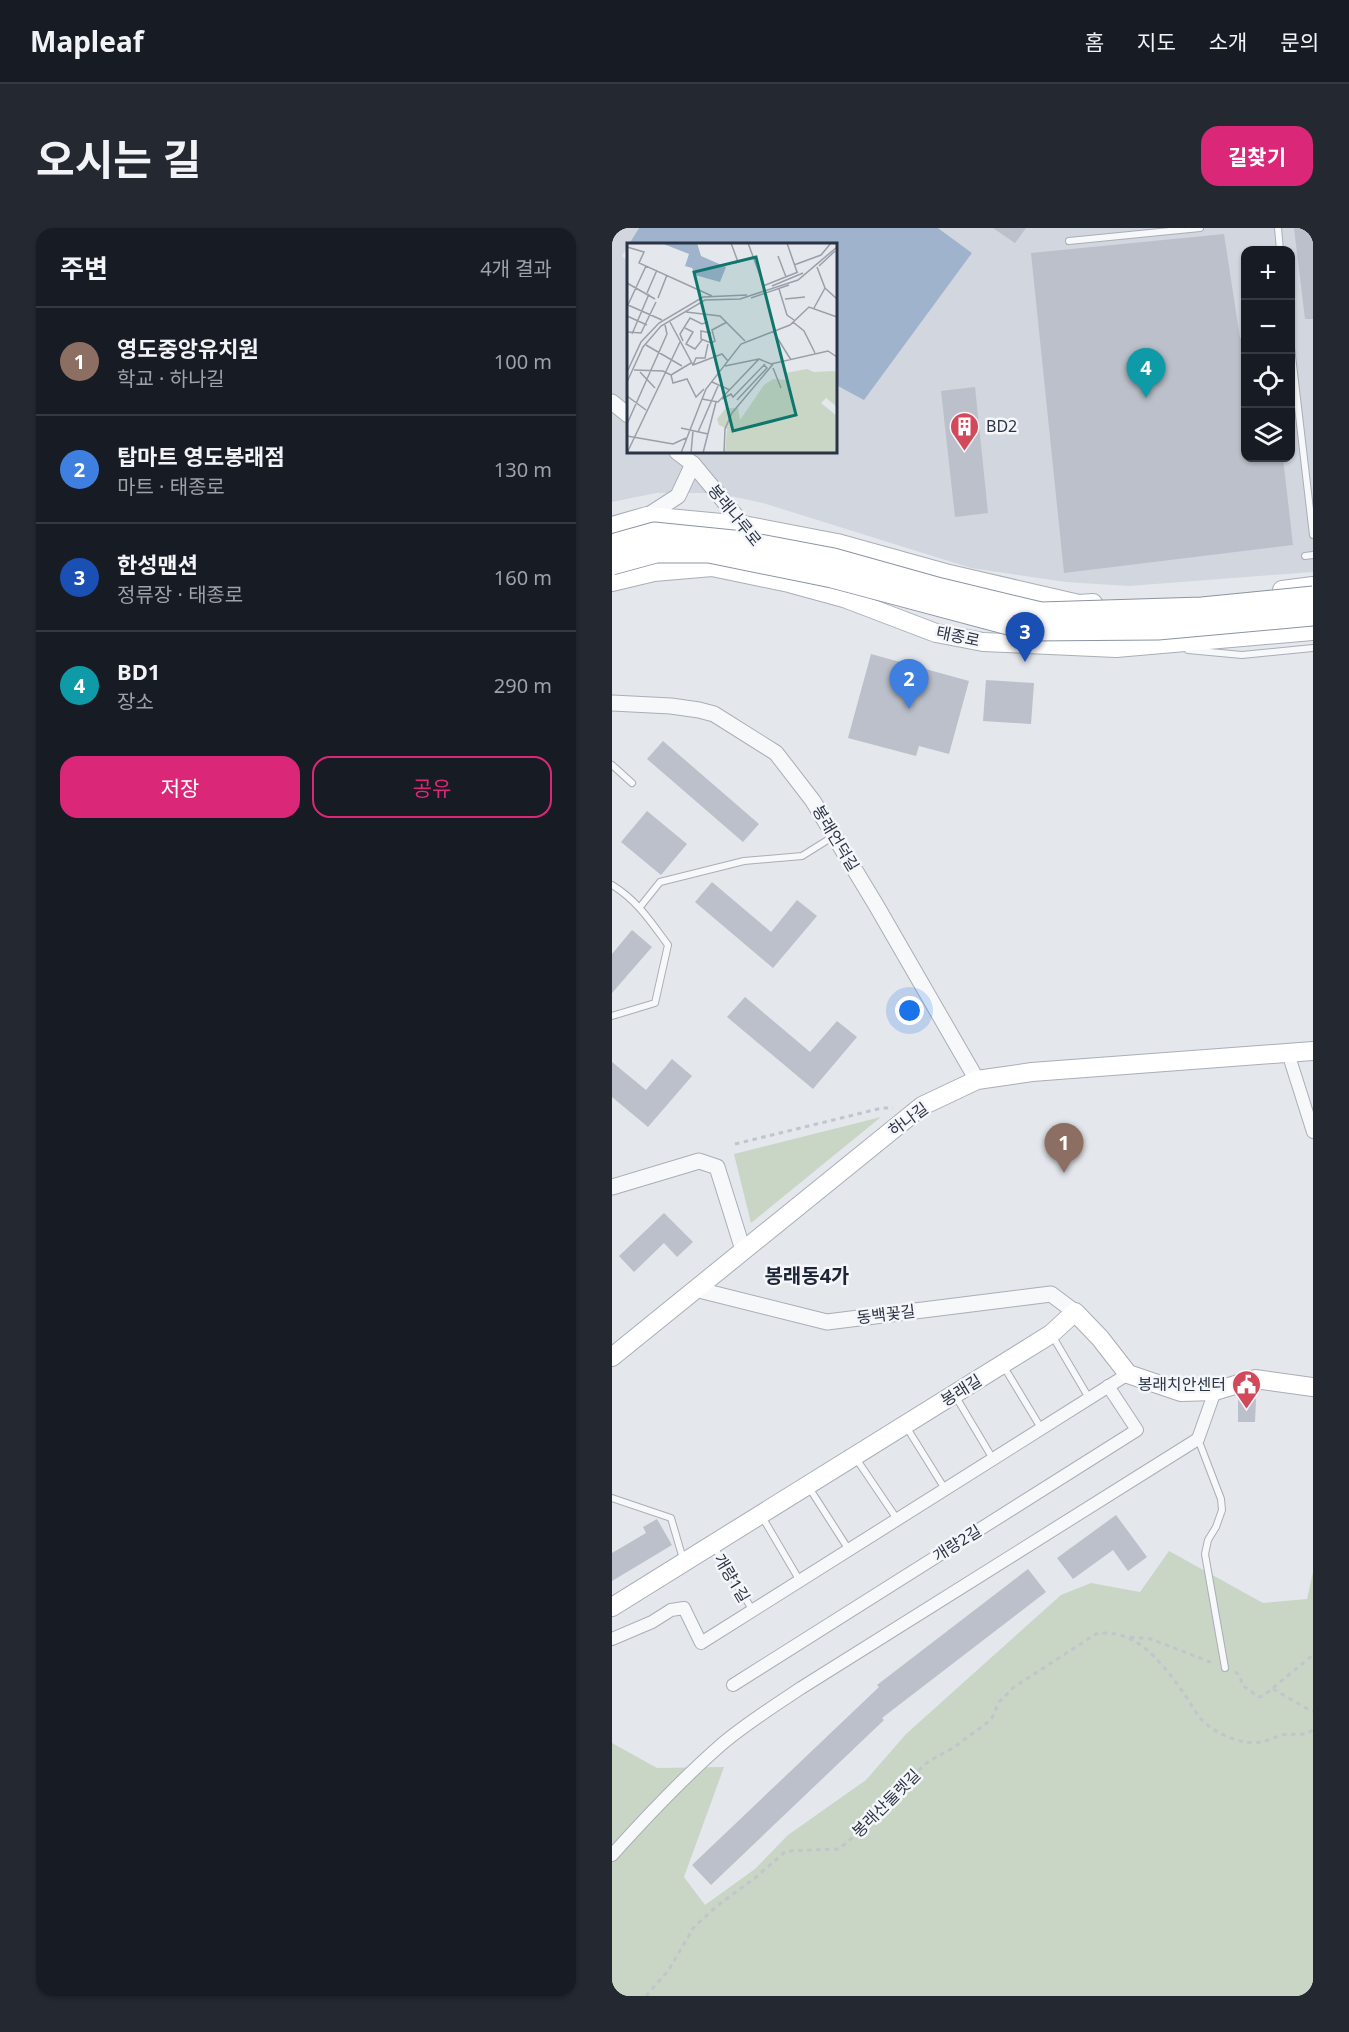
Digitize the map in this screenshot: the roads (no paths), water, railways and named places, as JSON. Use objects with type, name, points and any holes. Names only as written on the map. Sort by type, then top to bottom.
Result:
[{"type":"highway","points":[[612,545],[654,533],[743,542],[834,559],[941,589],[1041,613],[1202,608],[1313,597]]},
{"type":"highway","points":[[612,564],[656,552],[709,552],[832,577],[1031,630],[1158,629],[1313,615]]},
{"type":"main road","points":[[612,526],[647,516],[744,525],[837,543],[945,573],[1079,604],[1202,599],[1313,586]]},
{"type":"main road","name":"태종로","points":[[612,582],[654,572],[712,567],[789,583],[844,598],[936,633],[983,642],[1116,648],[1313,631]]},
{"type":"main road","name":"하나길","points":[[612,1357],[922,1106],[977,1080],[1032,1072],[1313,1051]]},
{"type":"main road","points":[[1075,1312],[1100,1338],[1128,1374],[1181,1392],[1215,1390],[1255,1379],[1313,1387]]},
{"type":"main road","name":"봉래길","points":[[612,1607],[1051,1334],[1075,1312]]},
{"type":"street","points":[[612,402],[627,414]]},
{"type":"street","name":"봉래나루로","points":[[678,453],[693,464],[789,583]]},
{"type":"street","points":[[647,516],[678,496],[693,464]]},
{"type":"street","name":"봉래언덕길","points":[[612,703],[671,706],[714,714],[776,753],[813,801],[835,836],[977,1080]]},
{"type":"street","points":[[1288,1053],[1313,1132]]},
{"type":"street","points":[[612,1187],[699,1161],[717,1167],[743,1250]]},
{"type":"street","name":"동백꽃길","points":[[696,1289],[827,1322],[1051,1294],[1075,1312]]},
{"type":"street","name":"개량1길","points":[[612,1639],[652,1622],[671,1610],[684,1608],[701,1643],[1128,1374]]},
{"type":"street","name":"개량2길","points":[[733,1685],[1137,1430],[1108,1386]]},
{"type":"street","points":[[612,1855],[652,1810],[722,1744],[751,1721],[811,1681],[1198,1439],[1215,1390]]},
{"type":"lane","points":[[1107,228],[1108,237]]},
{"type":"lane","points":[[1069,241],[1200,228]]},
{"type":"lane","points":[[1278,228],[1280,246]]},
{"type":"lane","points":[[1292,354],[1313,535]]},
{"type":"lane","points":[[1152,646],[1242,655],[1313,648]]},
{"type":"lane","points":[[612,765],[632,783]]},
{"type":"lane","points":[[640,907],[660,882],[744,861],[802,856],[835,836]]},
{"type":"lane","points":[[612,885],[640,907],[668,945],[655,1003],[612,1016]]},
{"type":"lane","points":[[1051,1334],[1089,1398]]},
{"type":"lane","points":[[1002,1364],[1041,1428]]},
{"type":"lane","points":[[954,1394],[993,1459]]},
{"type":"lane","points":[[905,1425],[945,1489]]},
{"type":"lane","points":[[1198,1439],[1221,1499],[1222,1510],[1208,1540],[1205,1554],[1225,1668]]},
{"type":"lane","points":[[855,1456],[897,1519]]},
{"type":"lane","points":[[808,1485],[849,1550]]},
{"type":"lane","points":[[612,1498],[671,1518],[684,1563]]},
{"type":"lane","points":[[761,1515],[800,1581]]},
{"type":"lane","name":"개량1길","points":[[712,1545],[753,1611]]},
{"type":"water","points":[[639,228],[938,228],[972,253],[864,400],[837,386],[837,243],[630,243]]},
{"type":"place","name":"BD1","points":[[1146,398]]},
{"type":"place","name":"BD2","points":[[965,452]]},
{"type":"place","name":"한성맨션","points":[[1025,662]]},
{"type":"place","name":"탑마트 영도봉래점","points":[[909,709]]},
{"type":"place","name":"영도중앙유치원","points":[[1064,1173]]},
{"type":"place","name":"봉래치안센터","points":[[1247,1410]]},
{"type":"district","name":"봉래동4가","points":[[807,1275]]}]
